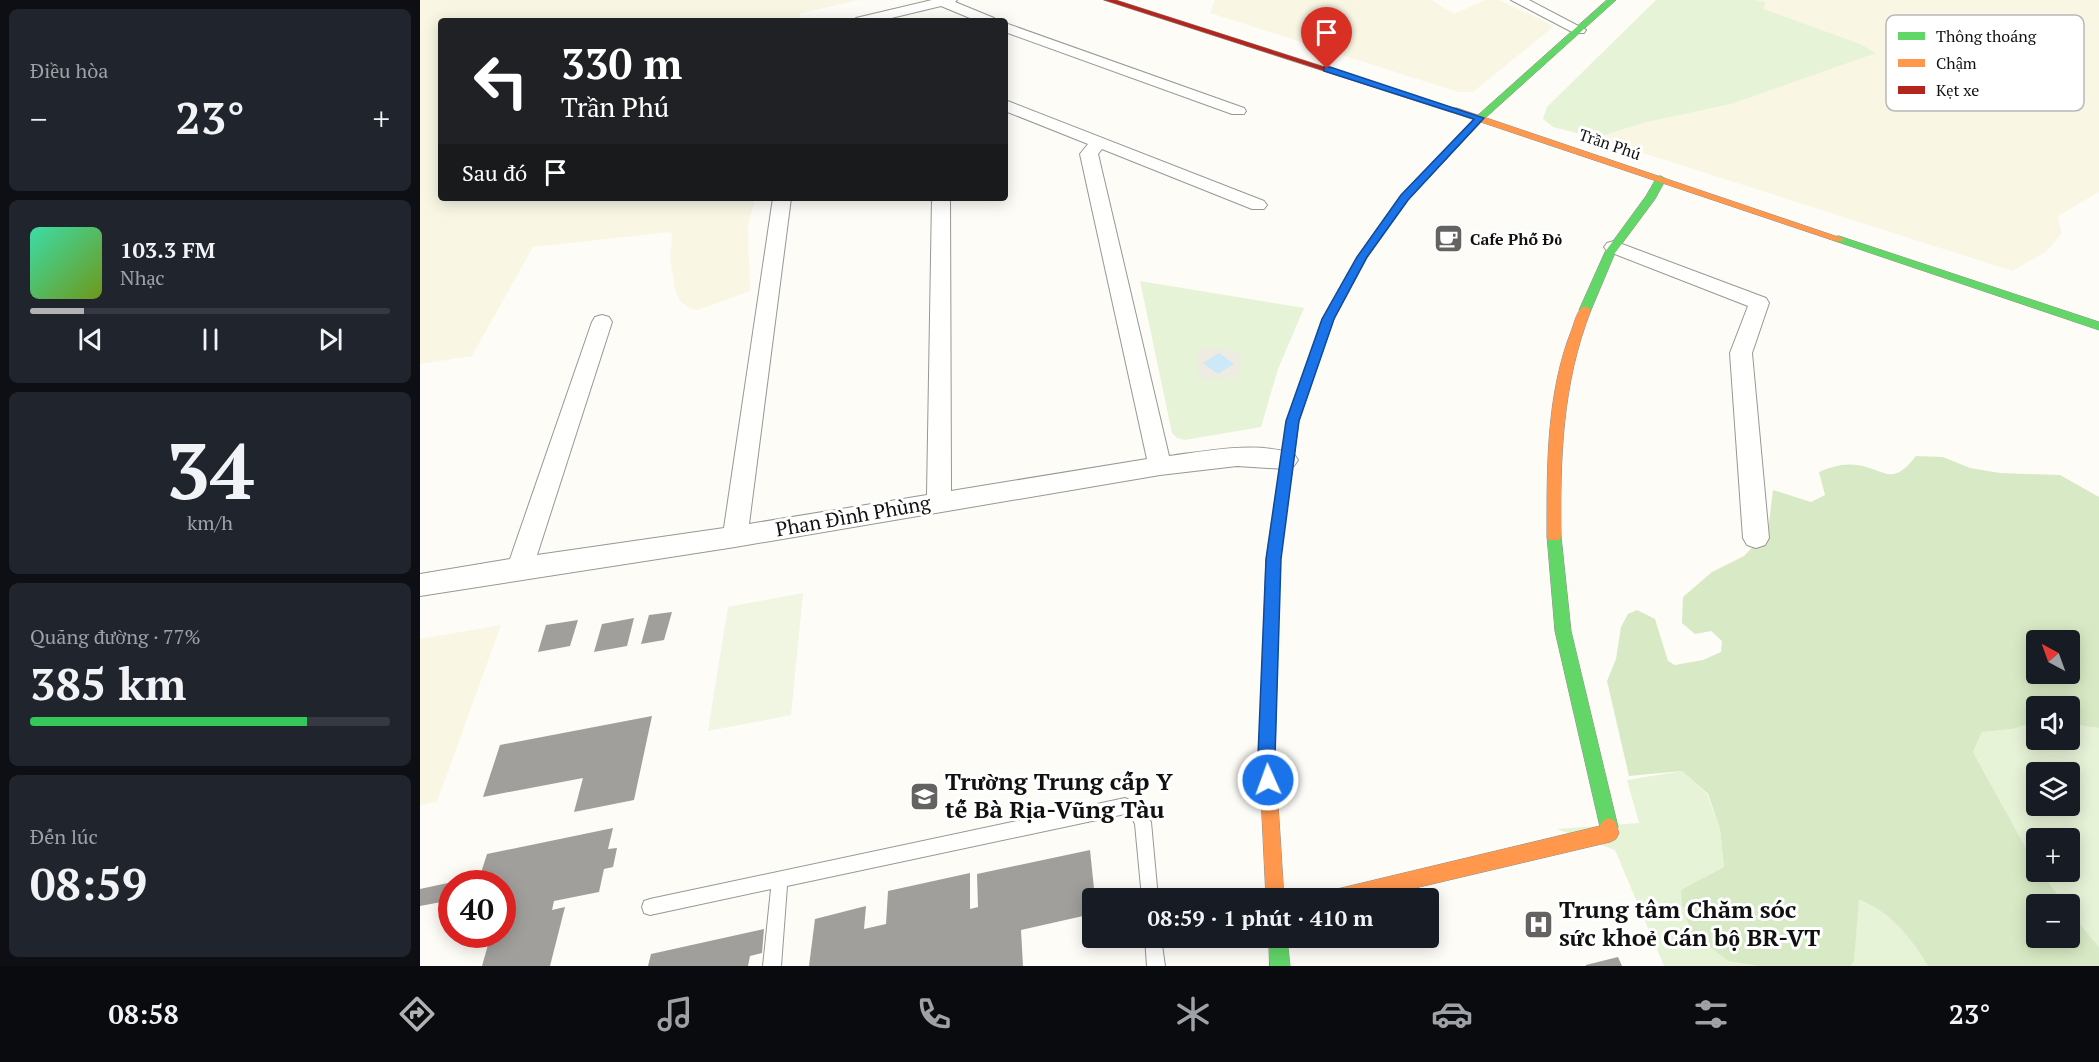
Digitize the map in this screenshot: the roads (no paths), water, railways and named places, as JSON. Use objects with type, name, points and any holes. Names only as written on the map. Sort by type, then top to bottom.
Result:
[{"type":"street","name":"Trần Phú","points":[[1108,0],[1480,118],[2099,326]]},
{"type":"street","points":[[1518,0],[1579,30]]},
{"type":"street","points":[[1274,888],[1267,756],[1273,559],[1293,421],[1328,319],[1362,257],[1405,197],[1480,118],[1612,0]]},
{"type":"street","points":[[874,18],[946,1],[983,18]]},
{"type":"street","points":[[1008,28],[1238,111]]},
{"type":"street","points":[[1008,106],[1258,205]]},
{"type":"street","points":[[1099,142],[1089,154],[1160,466]]},
{"type":"street","points":[[1379,888],[1610,833],[1563,631],[1554,553],[1553,457],[1558,402],[1574,334],[1614,247],[1651,197],[1661,179]]},
{"type":"street","points":[[735,537],[782,201]]},
{"type":"street","points":[[939,501],[941,201]]},
{"type":"street","points":[[1614,247],[1759,303],[1742,353],[1756,538]]},
{"type":"street","points":[[520,568],[602,322]]},
{"type":"street","name":"Phan Đình Phùng","points":[[420,585],[735,537],[939,501],[1160,466],[1237,457],[1286,460]]},
{"type":"street","points":[[1279,948],[1280,966]]},
{"type":"lane","points":[[650,907],[1125,806],[1136,811],[1143,822],[1149,888]]},
{"type":"lane","points":[[772,966],[780,879]]},
{"type":"lane","points":[[1154,948],[1156,966]]},
{"type":"water","points":[[1219,353],[1234,364],[1218,374],[1203,363]]},
{"type":"place","name":"Cafe Phố Đỏ","points":[[1449,239]]},
{"type":"place","name":"Trường Trung cấp Y tế Bà Rịa-Vũng Tàu","points":[[924,796]]},
{"type":"place","name":"Trung tâm Chăm sóc sức khoẻ Cán bộ BR-VT","points":[[1538,924]]}]
